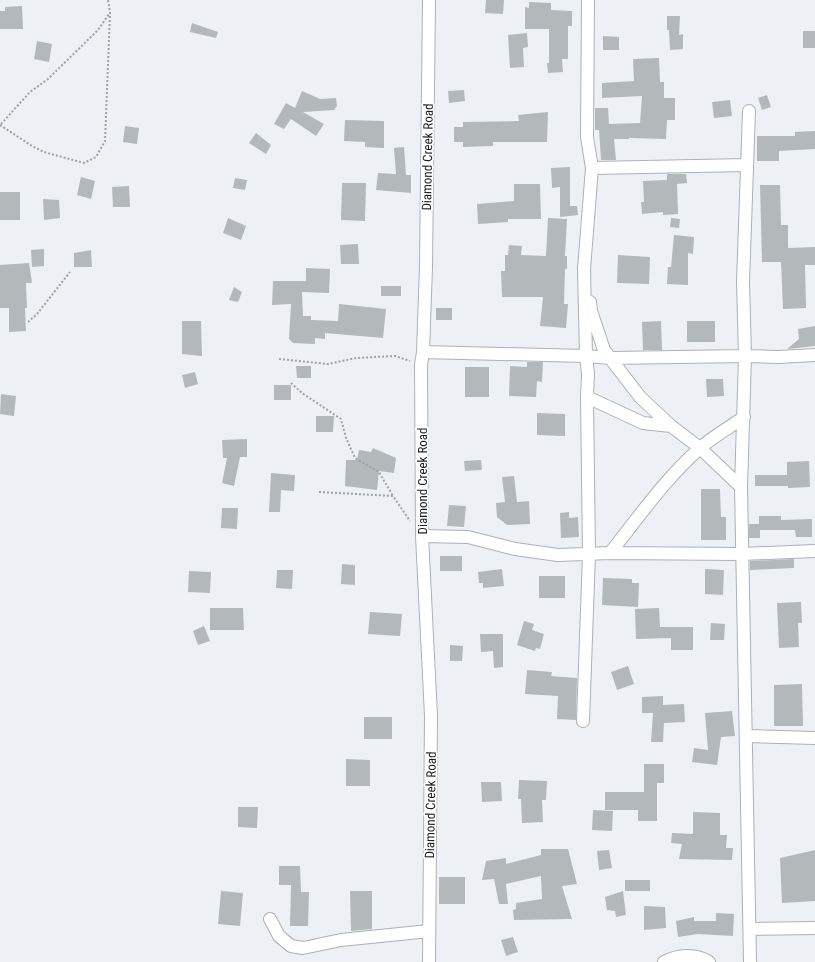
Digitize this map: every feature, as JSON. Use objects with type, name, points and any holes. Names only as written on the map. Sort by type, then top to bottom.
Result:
[{"type":"street","name":"Diamond Creek Road","points":[[428,962],[431,716],[422,536],[421,365],[423,352],[426,267],[429,0]]},
{"type":"street","points":[[583,721],[589,554],[588,374],[586,356],[584,269],[592,168],[587,137],[588,0]]},
{"type":"street","points":[[749,111],[743,282],[745,356],[741,487],[747,736],[750,962]]},
{"type":"street","points":[[592,168],[747,165]]},
{"type":"street","points":[[584,269],[591,311],[604,350],[640,397],[671,426],[700,448],[741,487]]},
{"type":"street","points":[[423,352],[586,356],[611,358],[778,357],[815,354]]},
{"type":"street","points":[[587,397],[643,423],[671,426]]},
{"type":"street","points":[[610,553],[678,470],[700,448],[744,418]]},
{"type":"street","points":[[422,536],[468,537],[515,549],[558,555],[610,553],[742,554],[815,551]]},
{"type":"street","points":[[747,736],[815,738]]},
{"type":"street","points":[[270,919],[279,936],[291,946],[303,948],[341,940],[429,931]]},
{"type":"street","points":[[750,929],[815,928]]},
{"type":"street","points":[[664,962],[674,957],[682,956],[709,962]]},
{"type":"path","points":[[108,0],[110,13],[105,140],[96,157],[84,163],[44,152],[0,125],[30,92],[48,80],[98,30],[110,13]]},
{"type":"path","points":[[28,322],[37,314],[70,272]]},
{"type":"path","points":[[279,359],[328,364],[356,358],[395,356],[421,365]]},
{"type":"path","points":[[291,383],[302,393],[341,419],[346,438],[355,458],[379,472],[393,496],[422,536]]},
{"type":"path","points":[[319,492],[393,496]]},
{"type":"building","points":[[486,0],[504,0],[503,14],[485,13]]},
{"type":"building","points":[[529,2],[551,3],[551,10],[572,11],[572,26],[568,26],[568,59],[562,59],[563,72],[548,73],[547,63],[549,63],[549,29],[525,29],[525,7],[529,8]]},
{"type":"building","points":[[22,6],[23,29],[0,29],[0,11],[5,11],[5,7]]},
{"type":"building","points":[[667,16],[680,16],[679,35],[683,34],[683,49],[670,50],[669,30],[667,30]]},
{"type":"building","points":[[192,23],[218,32],[216,38],[190,32]]},
{"type":"building","points":[[803,31],[815,31],[815,48],[803,48]]},
{"type":"building","points":[[527,33],[528,47],[523,48],[524,67],[510,68],[508,35]]},
{"type":"building","points":[[603,36],[619,37],[619,50],[603,50]]},
{"type":"building","points":[[37,41],[52,44],[49,62],[34,59]]},
{"type":"building","points":[[659,58],[660,82],[664,82],[664,98],[675,98],[675,120],[667,120],[666,139],[614,139],[616,160],[601,160],[599,130],[595,130],[595,108],[608,108],[609,124],[640,123],[642,96],[602,98],[602,83],[634,81],[633,59]]},
{"type":"building","points":[[464,90],[465,101],[449,103],[448,91]]},
{"type":"building","points":[[302,91],[320,99],[336,98],[337,106],[334,110],[303,112],[324,124],[316,136],[291,119],[284,129],[274,124],[286,103],[295,108]]},
{"type":"building","points":[[767,95],[771,107],[762,110],[758,98]]},
{"type":"building","points":[[730,100],[732,116],[714,118],[712,102]]},
{"type":"building","points":[[548,112],[547,142],[493,142],[493,146],[463,147],[463,142],[454,142],[454,127],[463,127],[463,122],[519,121],[518,115]]},
{"type":"building","points":[[345,120],[384,121],[384,148],[365,147],[365,142],[344,141]]},
{"type":"building","points":[[125,126],[139,128],[137,144],[123,142]]},
{"type":"building","points":[[815,131],[815,149],[779,151],[779,161],[757,161],[757,136],[795,136],[795,132]]},
{"type":"building","points":[[256,133],[271,145],[266,154],[249,143]]},
{"type":"building","points":[[404,147],[406,175],[411,175],[411,193],[376,190],[378,173],[396,174],[394,148]]},
{"type":"building","points":[[570,167],[570,206],[577,206],[578,215],[560,217],[560,187],[552,188],[551,168]]},
{"type":"building","points":[[667,174],[686,174],[687,183],[677,184],[678,214],[663,215],[663,212],[642,214],[641,202],[644,202],[643,181],[667,180]]},
{"type":"building","points":[[81,177],[95,181],[91,199],[77,195]]},
{"type":"building","points":[[235,178],[247,180],[245,190],[233,188]]},
{"type":"building","points":[[342,183],[366,183],[365,221],[341,220]]},
{"type":"building","points":[[514,184],[540,184],[541,219],[508,219],[508,222],[478,224],[477,204],[514,201]]},
{"type":"building","points":[[760,185],[780,185],[781,225],[788,225],[788,248],[815,247],[815,265],[805,265],[806,308],[783,309],[781,262],[762,262]]},
{"type":"building","points":[[129,186],[130,207],[113,207],[112,187]]},
{"type":"building","points":[[0,192],[20,192],[20,220],[0,220]]},
{"type":"building","points":[[43,199],[59,200],[60,218],[44,220]]},
{"type":"building","points":[[228,218],[246,226],[241,240],[223,233]]},
{"type":"building","points":[[548,218],[567,219],[565,256],[567,256],[567,269],[565,269],[564,304],[568,304],[566,328],[540,326],[543,297],[502,297],[501,271],[505,271],[505,255],[508,255],[509,245],[522,246],[521,255],[546,256]]},
{"type":"building","points":[[671,218],[680,219],[679,228],[670,227]]},
{"type":"building","points":[[674,235],[694,237],[693,254],[688,253],[688,285],[667,284],[668,267],[671,267]]},
{"type":"building","points":[[358,244],[359,264],[341,264],[340,245]]},
{"type":"building","points":[[44,249],[44,266],[32,267],[31,250]]},
{"type":"building","points":[[91,250],[92,267],[74,267],[74,253]]},
{"type":"building","points":[[618,255],[650,257],[649,284],[617,283]]},
{"type":"building","points":[[29,263],[32,283],[26,283],[26,331],[9,332],[9,308],[0,308],[0,265]]},
{"type":"building","points":[[306,268],[330,269],[329,293],[302,292],[303,316],[311,316],[311,320],[338,321],[339,304],[386,309],[383,338],[325,333],[325,339],[315,338],[315,344],[293,343],[289,339],[291,304],[272,305],[273,281],[306,281]]},
{"type":"building","points":[[381,286],[401,286],[401,296],[381,296]]},
{"type":"building","points":[[234,287],[242,292],[238,302],[229,300]]},
{"type":"building","points":[[436,308],[452,308],[452,320],[436,320]]},
{"type":"building","points":[[182,321],[201,321],[202,356],[182,354]]},
{"type":"building","points":[[661,321],[662,350],[643,350],[642,322]]},
{"type":"building","points":[[687,321],[715,321],[715,342],[687,342]]},
{"type":"building","points":[[815,326],[815,346],[787,349],[799,339],[798,329]]},
{"type":"building","points":[[527,362],[543,362],[542,382],[537,381],[536,397],[509,396],[510,366],[527,367]]},
{"type":"building","points":[[296,366],[311,366],[311,378],[297,378]]},
{"type":"building","points":[[465,367],[489,367],[489,397],[465,397]]},
{"type":"building","points":[[195,372],[198,384],[185,388],[182,375]]},
{"type":"building","points":[[706,379],[723,379],[724,396],[707,397]]},
{"type":"building","points":[[274,385],[291,385],[291,400],[274,400]]},
{"type":"building","points":[[1,394],[16,396],[14,416],[0,414]]},
{"type":"building","points":[[537,413],[565,414],[565,436],[537,435]]},
{"type":"building","points":[[316,416],[334,416],[333,432],[316,432]]},
{"type":"building","points":[[247,439],[247,457],[240,457],[234,486],[222,483],[227,458],[223,458],[222,440]]},
{"type":"building","points":[[373,448],[396,458],[394,473],[379,471],[377,490],[345,486],[346,460],[357,460],[359,450],[371,452]]},
{"type":"building","points":[[481,460],[482,470],[465,471],[464,461]]},
{"type":"building","points":[[809,461],[810,487],[788,488],[788,486],[755,486],[755,475],[787,475],[787,462]]},
{"type":"building","points":[[271,473],[295,475],[294,491],[281,490],[280,512],[269,512]]},
{"type":"building","points":[[514,476],[517,502],[529,501],[530,524],[507,525],[497,517],[496,503],[505,502],[502,477]]},
{"type":"building","points":[[701,489],[720,489],[721,517],[726,517],[726,540],[701,540]]},
{"type":"building","points":[[449,505],[466,506],[464,527],[447,526]]},
{"type":"building","points":[[222,508],[238,508],[237,529],[221,528]]},
{"type":"building","points":[[569,512],[569,518],[578,517],[579,537],[561,538],[560,513]]},
{"type":"building","points":[[759,516],[781,516],[781,520],[812,519],[812,537],[796,537],[795,530],[760,530],[760,538],[749,538],[749,524],[759,524]]},
{"type":"building","points":[[440,556],[462,556],[462,571],[440,571]]},
{"type":"building","points":[[794,559],[794,568],[750,570],[750,561]]},
{"type":"building","points":[[342,564],[355,565],[355,585],[341,584]]},
{"type":"building","points":[[502,569],[504,586],[483,588],[483,583],[479,583],[478,572]]},
{"type":"building","points":[[705,569],[724,570],[723,595],[705,594]]},
{"type":"building","points":[[277,570],[293,570],[292,589],[276,588]]},
{"type":"building","points":[[189,571],[211,572],[210,593],[188,592]]},
{"type":"building","points":[[539,576],[565,576],[565,598],[539,598]]},
{"type":"building","points":[[603,578],[632,579],[632,583],[639,583],[638,607],[602,605]]},
{"type":"building","points":[[801,602],[802,623],[798,623],[799,647],[779,648],[777,603]]},
{"type":"building","points":[[210,608],[243,608],[244,630],[210,630]]},
{"type":"building","points":[[659,608],[660,627],[693,627],[693,650],[671,650],[671,638],[636,639],[635,609]]},
{"type":"building","points":[[370,612],[402,614],[400,636],[368,634]]},
{"type":"building","points":[[524,621],[534,624],[532,630],[544,634],[540,649],[536,648],[535,651],[517,645]]},
{"type":"building","points":[[711,623],[725,624],[724,640],[710,640]]},
{"type":"building","points":[[204,626],[210,641],[198,645],[193,631]]},
{"type":"building","points":[[480,634],[503,634],[503,667],[494,668],[493,651],[481,652]]},
{"type":"building","points":[[450,645],[463,646],[462,661],[450,661]]},
{"type":"building","points":[[628,666],[634,684],[617,690],[611,672]]},
{"type":"building","points":[[527,670],[552,672],[551,676],[577,678],[576,720],[557,719],[558,696],[525,694]]},
{"type":"building","points":[[802,684],[803,726],[774,726],[774,685]]},
{"type":"building","points":[[663,696],[663,705],[684,704],[685,722],[664,723],[663,742],[651,742],[653,713],[642,713],[642,697]]},
{"type":"building","points":[[732,711],[735,736],[721,737],[717,765],[692,762],[694,748],[708,750],[705,713]]},
{"type":"building","points":[[364,717],[392,717],[392,739],[364,739]]},
{"type":"building","points":[[346,759],[370,760],[370,786],[346,786]]},
{"type":"building","points":[[644,764],[664,764],[664,783],[657,783],[657,821],[638,821],[638,810],[605,810],[605,792],[644,792]]},
{"type":"building","points":[[519,780],[547,781],[546,800],[542,800],[543,822],[522,823],[521,799],[518,799]]},
{"type":"building","points":[[481,782],[501,782],[502,801],[482,802]]},
{"type":"building","points":[[238,807],[258,807],[257,828],[238,827]]},
{"type":"building","points":[[593,810],[613,811],[612,831],[592,830]]},
{"type":"building","points":[[693,812],[720,813],[720,835],[727,835],[726,848],[733,848],[732,860],[679,859],[682,844],[671,843],[672,833],[693,834]]},
{"type":"building","points":[[541,849],[568,849],[577,884],[562,886],[572,919],[514,920],[513,910],[516,909],[516,903],[542,899],[541,876],[506,884],[508,904],[499,904],[494,879],[482,880],[486,861],[506,858],[506,864],[541,855]]},
{"type":"building","points":[[609,850],[612,868],[599,870],[597,851]]},
{"type":"building","points":[[815,850],[815,901],[782,903],[780,858]]},
{"type":"building","points":[[279,866],[300,866],[301,892],[309,892],[308,926],[290,926],[291,885],[279,885]]},
{"type":"building","points":[[439,877],[465,877],[465,904],[439,904]]},
{"type":"building","points":[[625,880],[650,880],[650,891],[625,891]]},
{"type":"building","points":[[221,891],[243,893],[240,926],[218,924]]},
{"type":"building","points":[[350,891],[372,891],[372,929],[351,931]]},
{"type":"building","points":[[623,891],[626,915],[616,917],[615,911],[607,910],[605,897]]},
{"type":"building","points":[[644,906],[665,907],[666,928],[644,930]]},
{"type":"building","points":[[716,913],[734,914],[733,936],[698,934],[678,937],[676,921],[694,917],[694,921],[716,921]]},
{"type":"building","points":[[513,937],[518,952],[506,956],[501,940]]}]
